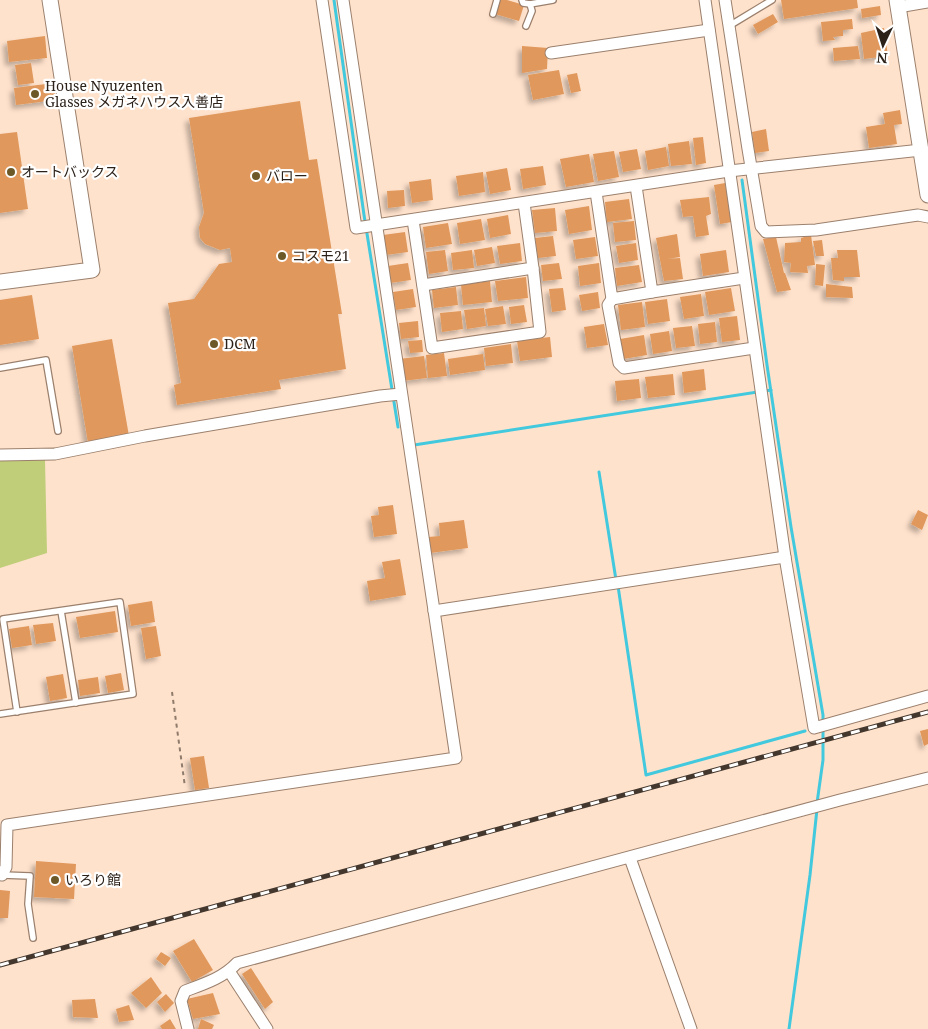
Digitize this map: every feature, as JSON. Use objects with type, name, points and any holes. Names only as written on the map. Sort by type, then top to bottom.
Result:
[{"type":"street","points":[[0,282],[92,270],[50,0]]},
{"type":"street","points":[[322,0],[356,228],[729,172],[921,150]]},
{"type":"street","points":[[1,875],[6,868],[7,825],[456,758],[343,0]]},
{"type":"street","points":[[704,0],[785,557],[814,728],[928,696]]},
{"type":"street","points":[[725,0],[761,226],[766,232],[816,230],[918,215],[928,216]]},
{"type":"street","points":[[928,2],[898,3],[928,195]]},
{"type":"street","points":[[550,52],[709,30]]},
{"type":"street","points":[[636,186],[652,292]]},
{"type":"street","points":[[596,192],[612,299],[608,305],[619,363],[624,368],[754,348]]},
{"type":"street","points":[[413,220],[432,348],[540,332],[524,203]]},
{"type":"street","points":[[423,285],[533,268]]},
{"type":"street","points":[[612,299],[744,278]]},
{"type":"street","points":[[0,454],[55,454],[145,436],[380,396],[402,394]]},
{"type":"street","points":[[434,611],[785,557]]},
{"type":"street","points":[[188,1029],[181,1001],[184,991],[229,972],[237,963],[840,800],[928,778]]},
{"type":"street","points":[[630,858],[691,1029]]},
{"type":"street","points":[[229,972],[267,1029]]},
{"type":"lane","points":[[493,14],[497,0]]},
{"type":"lane","points":[[522,0],[523,3],[530,4],[553,0]]},
{"type":"lane","points":[[729,26],[772,0]]},
{"type":"lane","points":[[526,26],[532,11],[530,4]]},
{"type":"lane","points":[[0,368],[46,360],[58,432]]},
{"type":"lane","points":[[0,714],[17,712],[133,694],[120,602],[3,619],[17,712]]},
{"type":"lane","points":[[61,611],[76,703]]},
{"type":"lane","points":[[1,875],[30,876],[28,904],[34,938]]},
{"type":"path","points":[[172,692],[186,797]]},
{"type":"green space","points":[[0,459],[45,459],[47,553],[0,568]]},
{"type":"building","points":[[499,0],[507,0],[524,5],[519,21],[495,14]]},
{"type":"building","points":[[781,0],[857,0],[858,8],[784,19]]},
{"type":"building","points":[[880,6],[881,15],[862,18],[861,9]]},
{"type":"building","points":[[773,14],[778,22],[758,34],[753,25]]},
{"type":"building","points":[[852,19],[853,29],[843,30],[843,36],[833,37],[835,40],[823,41],[821,22]]},
{"type":"building","points":[[884,28],[888,56],[864,59],[861,33]]},
{"type":"building","points":[[45,36],[47,58],[9,62],[7,41]]},
{"type":"building","points":[[522,46],[548,48],[547,69],[522,73]]},
{"type":"building","points":[[858,46],[860,59],[834,61],[833,48]]},
{"type":"building","points":[[31,63],[34,83],[18,85],[15,65]]},
{"type":"building","points":[[559,70],[564,94],[533,100],[528,75]]},
{"type":"building","points":[[577,73],[581,91],[571,93],[567,75]]},
{"type":"building","name":"House Nyuzenten Glasses メガネハウス入善店","points":[[54,83],[56,100],[16,105],[14,88]]},
{"type":"building","name":"コスモ21","points":[[300,101],[309,160],[317,159],[342,314],[338,314],[346,369],[279,380],[281,389],[177,405],[174,385],[181,383],[168,303],[194,299],[219,264],[232,262],[230,248],[220,250],[205,244],[200,238],[199,227],[204,213],[189,118]]},
{"type":"building","points":[[900,110],[902,124],[894,125],[897,144],[869,148],[866,127],[885,124],[883,113]]},
{"type":"building","points":[[766,129],[769,151],[755,153],[752,132]]},
{"type":"building","name":"オートバックス","points":[[17,132],[28,209],[0,213],[0,134]]},
{"type":"building","points":[[703,137],[706,163],[696,165],[693,138]]},
{"type":"building","points":[[689,141],[692,164],[671,166],[668,144]]},
{"type":"building","points":[[666,147],[669,166],[648,170],[645,151]]},
{"type":"building","points":[[637,149],[641,169],[623,172],[619,152]]},
{"type":"building","points":[[614,151],[619,177],[598,181],[593,154]]},
{"type":"building","points":[[589,154],[594,182],[566,187],[560,159]]},
{"type":"building","points":[[543,166],[546,185],[523,189],[520,169]]},
{"type":"building","points":[[507,168],[511,190],[490,194],[486,172]]},
{"type":"building","points":[[483,172],[485,192],[459,196],[456,176]]},
{"type":"building","points":[[431,179],[433,200],[412,203],[409,182]]},
{"type":"building","points":[[725,183],[732,222],[720,224],[714,185]]},
{"type":"building","points":[[404,190],[405,206],[388,208],[387,191]]},
{"type":"building","points":[[709,197],[711,214],[706,216],[709,235],[696,237],[693,216],[683,217],[680,200]]},
{"type":"building","points":[[629,199],[632,219],[607,222],[605,202]]},
{"type":"building","points":[[589,206],[592,230],[569,234],[565,210]]},
{"type":"building","points":[[555,208],[557,231],[535,233],[532,210]]},
{"type":"building","points":[[508,215],[511,234],[490,238],[487,219]]},
{"type":"building","points":[[481,219],[485,240],[460,244],[457,223]]},
{"type":"building","points":[[634,221],[636,240],[615,242],[613,223]]},
{"type":"building","points":[[448,223],[452,244],[426,248],[423,227]]},
{"type":"building","points":[[405,232],[408,252],[386,255],[383,235]]},
{"type":"building","points":[[677,234],[680,257],[667,259],[680,258],[683,279],[664,281],[656,238]]},
{"type":"building","points":[[811,235],[815,265],[807,266],[808,273],[790,272],[791,263],[784,262],[785,243],[801,242],[801,238]]},
{"type":"building","points":[[553,236],[556,256],[538,258],[535,238]]},
{"type":"building","points":[[595,237],[598,256],[576,259],[573,240]]},
{"type":"building","points":[[776,237],[784,273],[791,290],[777,292],[763,239]]},
{"type":"building","points":[[822,240],[824,256],[816,256],[813,241]]},
{"type":"building","points":[[520,243],[522,261],[500,264],[497,246]]},
{"type":"building","points":[[636,243],[638,260],[619,263],[616,246]]},
{"type":"building","points":[[492,247],[495,263],[477,266],[474,250]]},
{"type":"building","points":[[445,250],[448,271],[429,274],[426,252]]},
{"type":"building","points":[[472,250],[474,268],[453,270],[451,253]]},
{"type":"building","points":[[726,250],[729,272],[703,276],[700,254]]},
{"type":"building","points":[[837,250],[857,250],[860,277],[844,277],[844,281],[833,280],[831,258],[838,258]]},
{"type":"building","points":[[408,263],[411,280],[390,283],[388,266]]},
{"type":"building","points":[[559,263],[562,279],[543,281],[541,265]]},
{"type":"building","points":[[599,263],[601,283],[580,286],[578,266]]},
{"type":"building","points":[[816,264],[825,265],[823,286],[815,285]]},
{"type":"building","points":[[639,265],[642,282],[617,286],[615,268]]},
{"type":"building","points":[[526,277],[528,298],[498,301],[495,281]]},
{"type":"building","points":[[490,281],[492,302],[463,305],[461,285]]},
{"type":"building","points":[[826,284],[852,287],[853,298],[826,297]]},
{"type":"building","points":[[456,287],[458,305],[434,308],[432,290]]},
{"type":"building","points":[[563,288],[566,310],[552,312],[549,289]]},
{"type":"building","points":[[731,288],[735,311],[709,315],[705,292]]},
{"type":"building","points":[[413,289],[416,307],[396,310],[393,292]]},
{"type":"building","points":[[598,292],[600,308],[582,311],[579,295]]},
{"type":"building","points":[[701,294],[704,316],[684,319],[680,297]]},
{"type":"building","points":[[32,295],[39,339],[0,345],[0,300]]},
{"type":"building","points":[[667,299],[670,321],[648,324],[645,302]]},
{"type":"building","points":[[642,302],[645,327],[621,330],[618,305]]},
{"type":"building","points":[[524,305],[527,322],[511,324],[509,307]]},
{"type":"building","points":[[503,306],[506,324],[488,326],[485,309]]},
{"type":"building","points":[[484,308],[486,326],[467,329],[464,310]]},
{"type":"building","points":[[461,311],[463,329],[442,332],[440,313]]},
{"type":"building","points":[[737,316],[740,340],[722,342],[719,318]]},
{"type":"building","points":[[418,321],[419,337],[401,339],[399,323]]},
{"type":"building","points":[[715,322],[717,342],[700,344],[698,324]]},
{"type":"building","points":[[604,324],[608,345],[587,348],[584,327]]},
{"type":"building","points":[[692,326],[695,346],[676,348],[673,328]]},
{"type":"building","points":[[669,331],[672,351],[653,354],[650,334]]},
{"type":"building","points":[[644,335],[647,355],[623,359],[620,339]]},
{"type":"building","points":[[550,337],[552,357],[520,361],[517,341]]},
{"type":"building","points":[[112,339],[129,436],[88,443],[72,346]]},
{"type":"building","points":[[422,340],[423,352],[410,353],[408,341]]},
{"type":"building","points":[[511,344],[513,363],[486,366],[484,348]]},
{"type":"building","points":[[444,353],[447,376],[428,378],[426,355]]},
{"type":"building","points":[[483,354],[485,370],[450,375],[448,359]]},
{"type":"building","points":[[424,356],[427,378],[402,381],[399,359]]},
{"type":"building","points":[[704,369],[706,390],[684,393],[682,372]]},
{"type":"building","points":[[673,374],[675,395],[648,398],[645,377]]},
{"type":"building","points":[[639,379],[641,398],[617,401],[615,381]]},
{"type":"building","points":[[393,505],[397,534],[374,537],[371,516],[379,515],[378,507]]},
{"type":"building","points":[[918,510],[928,515],[922,530],[911,524]]},
{"type":"building","points":[[464,520],[468,548],[430,553],[428,537],[440,536],[439,523]]},
{"type":"building","points":[[400,559],[406,595],[370,601],[367,581],[385,578],[382,562]]},
{"type":"building","points":[[152,601],[155,622],[131,626],[128,605]]},
{"type":"building","points":[[115,611],[118,632],[80,638],[76,617]]},
{"type":"building","points":[[53,623],[56,641],[36,644],[33,625]]},
{"type":"building","points":[[29,626],[32,645],[12,648],[9,629]]},
{"type":"building","points":[[156,626],[161,656],[146,659],[141,628]]},
{"type":"building","points":[[121,673],[124,690],[108,693],[105,676]]},
{"type":"building","points":[[63,674],[67,698],[50,701],[46,677]]},
{"type":"building","points":[[98,677],[100,693],[80,696],[78,680]]},
{"type":"building","points":[[928,729],[928,744],[924,746],[920,731]]},
{"type":"building","points":[[204,756],[209,788],[195,790],[190,758]]},
{"type":"building","name":"いろり館","points":[[36,861],[76,864],[74,899],[34,897]]},
{"type":"building","points":[[0,890],[10,891],[8,918],[0,918]]},
{"type":"building","points":[[194,939],[213,970],[192,982],[173,951]]},
{"type":"building","points":[[161,952],[171,958],[165,966],[156,959]]},
{"type":"building","points":[[251,968],[273,1002],[265,1009],[242,974]]},
{"type":"building","points":[[151,977],[162,993],[146,1008],[131,993]]},
{"type":"building","points":[[213,993],[220,1014],[193,1019],[187,999]]},
{"type":"building","points":[[166,994],[174,1003],[165,1012],[157,1002]]},
{"type":"building","points":[[95,999],[98,1018],[73,1017],[72,1000]]},
{"type":"building","points":[[129,1005],[134,1020],[119,1022],[116,1009]]},
{"type":"building","points":[[170,1019],[176,1029],[162,1029],[160,1026]]},
{"type":"building","points":[[201,1019],[214,1025],[212,1029],[198,1029]]},
{"type":"waterway","points":[[334,0],[364,215],[398,427]]},
{"type":"waterway","points":[[742,180],[791,527],[823,715],[823,760],[817,803]]},
{"type":"waterway","points":[[414,445],[771,390]]},
{"type":"waterway","points":[[599,472],[616,580]]},
{"type":"waterway","points":[[618,586],[646,775],[805,731]]},
{"type":"waterway","points":[[789,1029],[817,809]]},
{"type":"railway","points":[[0,965],[928,712]]},
{"type":"place","name":"House Nyuzenten Glasses メガネハウス入善店","points":[[35,94]]},
{"type":"place","name":"オートバックス","points":[[11,172]]},
{"type":"place","name":"バロー","points":[[256,176]]},
{"type":"place","name":"コスモ21","points":[[282,256]]},
{"type":"place","name":"DCM","points":[[214,344]]},
{"type":"place","name":"いろり館","points":[[55,880]]}]
